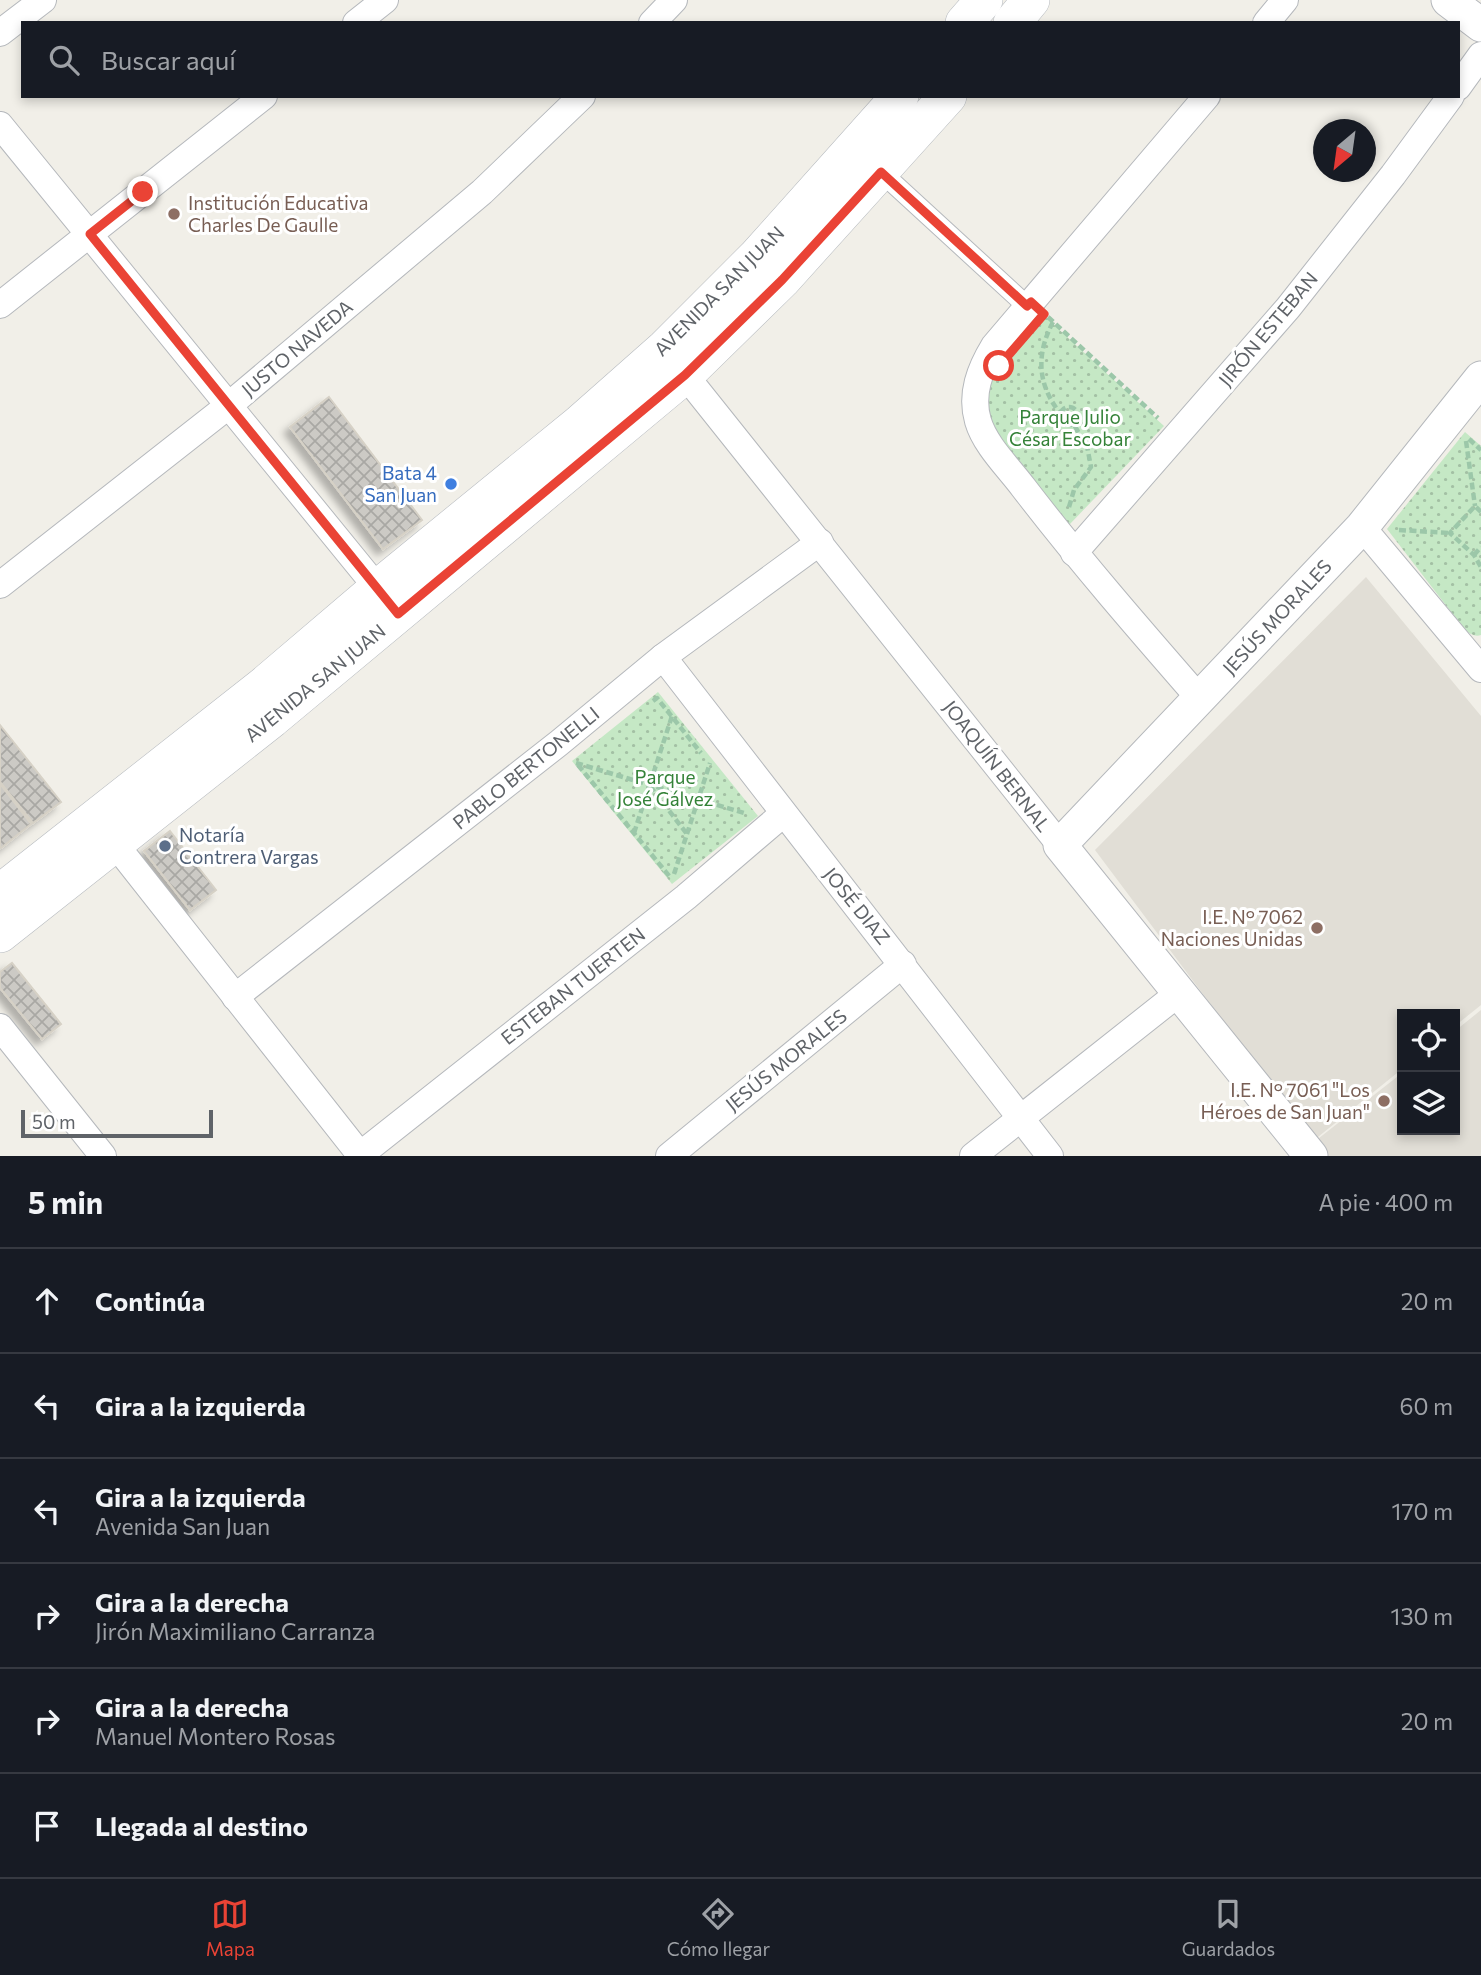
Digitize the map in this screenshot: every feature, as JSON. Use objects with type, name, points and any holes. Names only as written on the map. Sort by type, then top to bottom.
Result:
[{"type":"main road","points":[[966,21],[984,0]]},
{"type":"main road","name":"AVENIDA SAN JUAN","points":[[388,601],[665,348],[757,256],[898,98]]},
{"type":"main road","name":"AVENIDA SAN JUAN","points":[[0,934],[104,830],[263,686],[388,601],[685,375],[782,280],[946,98]]},
{"type":"main road","name":"AVENIDA SAN JUAN","points":[[0,893],[104,830]]},
{"type":"street","points":[[0,33],[43,0]]},
{"type":"street","points":[[359,21],[385,0]]},
{"type":"street","points":[[654,21],[674,0]]},
{"type":"street","points":[[1268,21],[1285,0]]},
{"type":"street","points":[[1448,0],[1481,25]]},
{"type":"street","points":[[1460,84],[1481,55]]},
{"type":"street","points":[[0,305],[261,98]]},
{"type":"street","name":"JUSTO NAVEDA","points":[[0,585],[228,406],[482,192],[580,98]]},
{"type":"street","points":[[1200,699],[1074,553],[981,433],[974,405],[976,386],[985,360],[1029,304],[1205,98]]},
{"type":"street","name":"JIRÓN ESTEBAN","points":[[1074,553],[1288,308],[1393,176],[1450,98]]},
{"type":"street","points":[[0,125],[388,601]]},
{"type":"street","points":[[881,172],[1029,304]]},
{"type":"street","name":"JOAQUÍN BERNAL","points":[[685,375],[1311,1156]]},
{"type":"street","name":"JESÚS MORALES","points":[[1060,845],[1362,527],[1481,378]]},
{"type":"street","points":[[1362,527],[1480,665]]},
{"type":"street","name":"PABLO BERTONELLI","points":[[235,997],[559,743],[663,657],[820,542]]},
{"type":"street","name":"JOSÉ DIAZ","points":[[663,657],[1051,1156]]},
{"type":"street","name":"ESTEBAN TUERTEN","points":[[360,1156],[686,897],[783,814]]},
{"type":"street","points":[[104,830],[360,1156]]},
{"type":"street","name":"JESÚS MORALES","points":[[669,1156],[904,964]]},
{"type":"street","points":[[973,1156],[1179,993]]},
{"type":"street","points":[[0,1027],[103,1156]]},
{"type":"path","points":[[1029,304],[1054,322],[1177,435]]},
{"type":"path","points":[[1054,322],[1041,351],[1040,366],[1045,391],[1060,413],[1059,419],[1062,424],[1074,425]]},
{"type":"path","points":[[1060,413],[1069,407],[1075,409],[1078,420],[1074,425]]},
{"type":"path","points":[[1074,425],[1087,446],[1091,467],[1081,478],[1070,500],[1069,521],[1074,553]]},
{"type":"path","points":[[1457,447],[1465,437],[1475,506],[1481,512]]},
{"type":"path","points":[[1450,533],[1475,506]]},
{"type":"path","points":[[1400,539],[1391,529],[1450,533],[1474,555],[1481,567]]},
{"type":"path","points":[[1474,555],[1481,547]]},
{"type":"path","points":[[647,706],[657,698],[718,774]]},
{"type":"path","points":[[634,834],[672,716]]},
{"type":"path","points":[[559,743],[672,880]]},
{"type":"path","points":[[576,763],[586,755]]},
{"type":"path","points":[[576,763],[752,816],[744,805]]},
{"type":"path","points":[[672,880],[710,763]]},
{"type":"path","points":[[650,785],[687,834]]},
{"type":"path","points":[[672,880],[682,872]]},
{"type":"shaded area","name":"I.E. N° 7062 Naciones Unidas","points":[[1366,577],[1481,716],[1481,1005],[1460,1022],[1460,1009],[1397,1009],[1397,1073],[1313,1141],[1095,850]]},
{"type":"shaded area","name":"I.E. N° 7061 \"Los Héroes de San Juan\"","points":[[1481,1010],[1481,1156],[1325,1156],[1314,1142],[1397,1077],[1397,1135],[1460,1135],[1460,1027]]},
{"type":"green space","name":"Parque Julio César Escobar","points":[[1040,312],[1164,426],[1069,525],[983,419],[981,407],[997,362]]},
{"type":"green space","points":[[1465,432],[1481,446],[1479,636],[1465,630],[1387,529]]},
{"type":"green space","name":"Parque José Gálvez","points":[[658,692],[758,816],[672,884],[572,761]]},
{"type":"building","points":[[329,397],[422,520],[383,549],[290,427]]},
{"type":"building","points":[[0,725],[61,802],[33,823],[0,782]]},
{"type":"building","points":[[0,784],[31,824],[1,848],[0,847]]},
{"type":"building","points":[[170,831],[216,890],[190,910],[144,851]]},
{"type":"building","points":[[12,963],[61,1024],[42,1039],[0,988],[0,972]]},
{"type":"place","name":"Institución Educativa Charles De Gaulle","points":[[174,214]]},
{"type":"place","name":"Bata 4 San Juan","points":[[451,484]]},
{"type":"place","name":"Notaría Contrera Vargas","points":[[165,846]]},
{"type":"place","name":"I.E. N° 7062 Naciones Unidas","points":[[1317,928]]},
{"type":"place","name":"I.E. N° 7061 \"Los Héroes de San Juan\"","points":[[1384,1101]]},
{"type":"route","points":[[143,192],[90,234],[398,614],[685,375],[782,280],[881,172],[1027,306],[1031,302],[1044,314],[999,366]]}]
